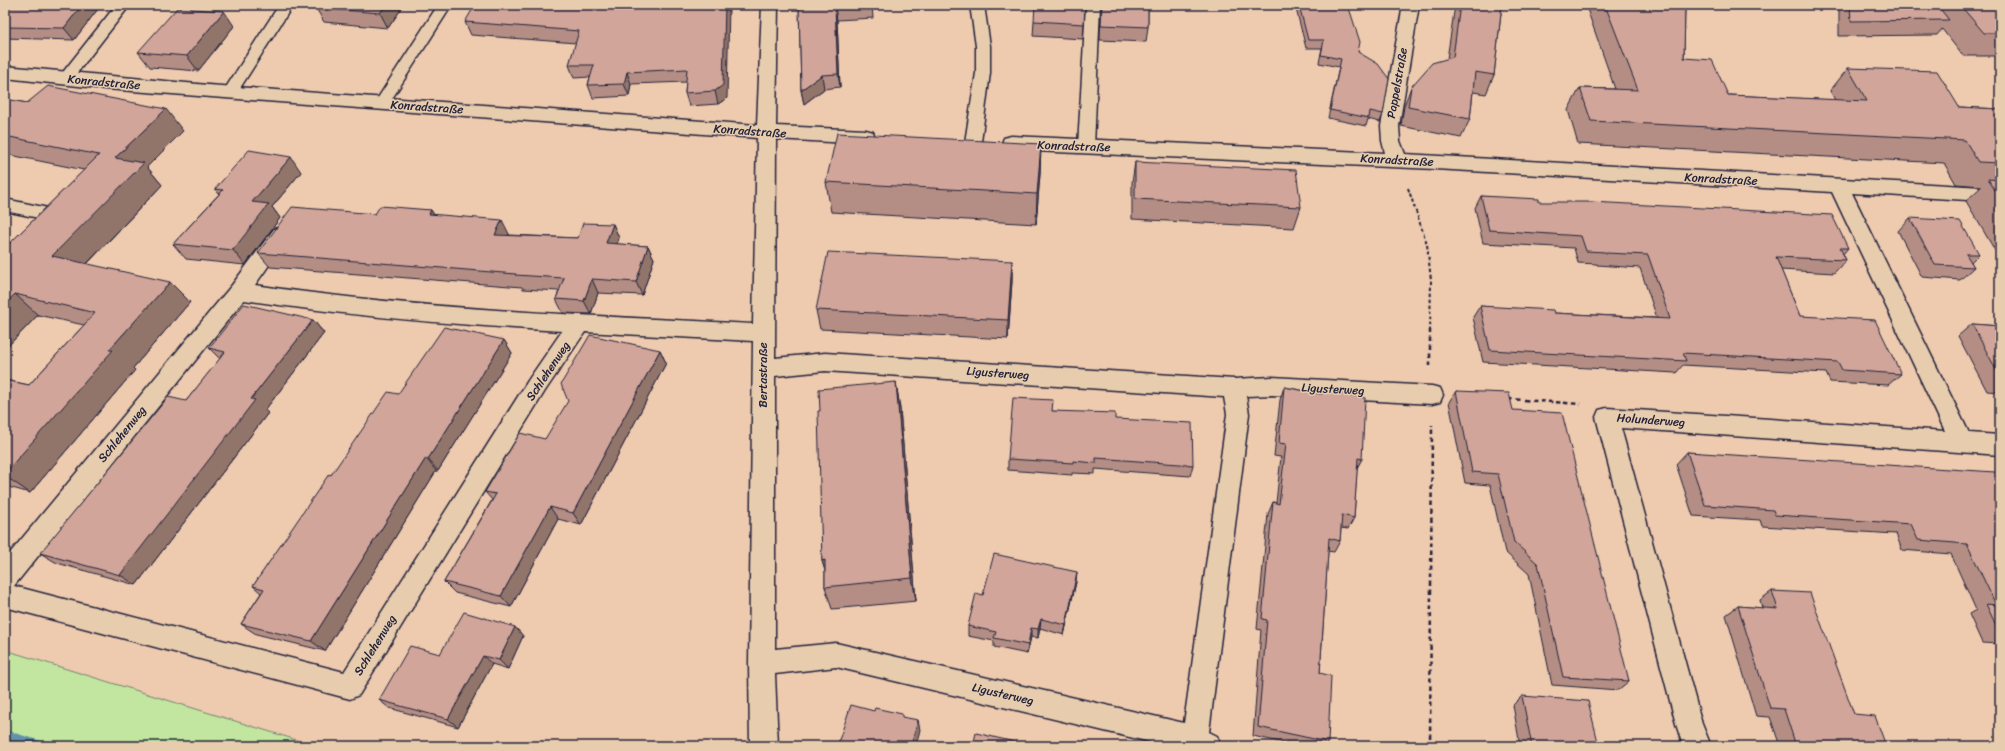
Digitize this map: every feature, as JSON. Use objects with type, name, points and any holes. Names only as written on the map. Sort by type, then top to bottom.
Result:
[{"type":"street","name":"Bertastraße","points":[[764,746],[762,663],[763,368],[765,133],[770,5]]},
{"type":"street","name":"Pappelstraße","points":[[1397,160],[1390,126],[1411,5]]},
{"type":"street","name":"Konradstraße","points":[[5,72],[65,79],[765,133],[881,138]]},
{"type":"street","name":"Konradstraße","points":[[979,142],[1397,160],[1839,187],[2000,195]]},
{"type":"street","points":[[1839,187],[1962,442]]},
{"type":"street","name":"Schlehenweg","points":[[5,578],[239,291],[291,221]]},
{"type":"street","name":"Schlehenweg","points":[[239,291],[304,301],[477,318],[764,333]]},
{"type":"street","name":"Schlehenweg","points":[[5,595],[350,686],[537,385],[579,324]]},
{"type":"street","name":"Ligusterweg","points":[[763,368],[825,362],[1234,388],[1272,386],[1432,395]]},
{"type":"street","name":"Ligusterweg","points":[[762,663],[836,655],[1201,742],[1238,414],[1234,388]]},
{"type":"street","name":"Holunderweg","points":[[1696,746],[1607,417],[2000,445]]},
{"type":"lane","points":[[65,79],[123,5]]},
{"type":"lane","points":[[230,92],[286,5]]},
{"type":"lane","points":[[381,104],[445,5]]},
{"type":"lane","points":[[977,5],[983,46],[979,142]]},
{"type":"lane","points":[[1086,147],[1093,5]]},
{"type":"lane","points":[[5,205],[53,215],[42,226]]},
{"type":"path","points":[[1397,160],[1415,204],[1427,244],[1431,280],[1429,341],[1432,395],[1430,746]]},
{"type":"path","points":[[1500,399],[1592,404],[1607,417]]},
{"type":"green space","points":[[5,650],[316,746],[5,746]]},
{"type":"building","points":[[5,5],[82,5],[64,28],[5,27]]},
{"type":"building","points":[[318,5],[386,5],[380,13],[316,8]]},
{"type":"building","points":[[475,5],[570,5],[587,7],[629,5],[725,5],[723,85],[715,91],[685,93],[687,69],[627,72],[624,84],[588,85],[594,65],[569,65],[579,31],[465,22]]},
{"type":"building","points":[[799,5],[858,5],[835,7],[838,74],[822,75],[801,90]]},
{"type":"building","points":[[1035,5],[1085,5],[1084,24],[1034,21]]},
{"type":"building","points":[[1102,5],[1148,5],[1148,27],[1101,25]]},
{"type":"building","points":[[1299,5],[1348,5],[1360,42],[1358,52],[1378,64],[1389,79],[1383,114],[1370,111],[1369,118],[1330,110],[1341,59],[1321,55],[1324,40],[1308,40]]},
{"type":"building","points":[[1460,5],[1502,5],[1494,75],[1475,72],[1470,119],[1408,107],[1411,87],[1432,63],[1453,57]]},
{"type":"building","points":[[1605,5],[1685,5],[1684,58],[1712,60],[1728,95],[1867,101],[1848,68],[1937,71],[1959,107],[2000,109],[2000,163],[1978,162],[1965,140],[1591,121],[1580,88],[1638,90]]},
{"type":"building","points":[[1850,5],[1937,5],[1949,20],[1851,21]]},
{"type":"building","points":[[1960,5],[2000,5],[2000,33],[1984,33]]},
{"type":"building","points":[[177,8],[224,11],[187,56],[138,52]]},
{"type":"building","points":[[48,86],[166,109],[115,158],[144,163],[52,256],[170,282],[109,350],[113,350],[5,473],[5,380],[29,385],[95,313],[15,294],[5,304],[5,248],[99,155],[5,136],[5,99],[27,103]]},
{"type":"building","points":[[837,133],[1041,144],[1037,194],[826,182]]},
{"type":"building","points":[[249,150],[291,157],[252,202],[269,204],[233,250],[173,244],[223,190],[215,189]]},
{"type":"building","points":[[1135,162],[1296,170],[1301,207],[1135,199]]},
{"type":"building","points":[[1988,179],[2000,180],[2000,198]]},
{"type":"building","points":[[1481,196],[1539,199],[1539,202],[1591,202],[1832,215],[1848,248],[1840,248],[1846,260],[1776,257],[1800,316],[1875,320],[1901,374],[1842,370],[1838,362],[1683,353],[1686,361],[1490,350],[1480,306],[1553,310],[1554,313],[1670,319],[1648,255],[1586,251],[1581,236],[1489,230]]},
{"type":"building","points":[[380,206],[431,210],[429,214],[502,220],[495,235],[578,238],[583,223],[613,224],[606,243],[648,246],[636,282],[592,279],[584,301],[556,299],[564,278],[258,253],[292,207],[375,214]]},
{"type":"building","points":[[1910,218],[1960,221],[1979,254],[1966,254],[1974,267],[1935,265]]},
{"type":"building","points":[[828,252],[1012,261],[1008,320],[816,310]]},
{"type":"building","points":[[244,304],[313,320],[251,399],[255,400],[120,575],[40,553],[168,397],[186,401],[225,352],[209,348]]},
{"type":"building","points":[[1972,324],[2000,326],[2000,377]]},
{"type":"building","points":[[444,327],[504,340],[428,459],[426,458],[311,641],[241,624],[264,589],[253,586],[329,474],[331,475],[388,392],[398,394]]},
{"type":"building","points":[[590,335],[660,350],[573,513],[550,507],[501,596],[444,582],[496,494],[485,492],[520,433],[545,439],[568,401],[561,384]]},
{"type":"building","points":[[896,382],[912,578],[825,587],[825,560],[822,561],[818,411],[820,411],[819,389]]},
{"type":"building","points":[[1284,387],[1322,394],[1323,390],[1365,398],[1362,459],[1358,458],[1354,518],[1342,515],[1340,541],[1329,538],[1320,673],[1331,676],[1328,742],[1258,727],[1267,620],[1262,619],[1271,522],[1273,502],[1279,504],[1286,444],[1279,443]]},
{"type":"building","points":[[1456,391],[1509,393],[1513,410],[1562,413],[1629,681],[1563,677],[1538,564],[1514,542],[1498,474],[1472,472]]},
{"type":"building","points":[[1013,398],[1053,400],[1052,411],[1115,413],[1115,419],[1192,423],[1193,465],[1096,458],[1096,463],[1008,459]]},
{"type":"building","points":[[1687,452],[1995,472],[2000,482],[2000,634],[1986,604],[1996,605],[1967,544],[1918,540],[1911,524],[1775,515],[1773,510],[1705,505]]},
{"type":"building","points":[[994,554],[1077,572],[1066,625],[1041,619],[1038,629],[1031,628],[1028,645],[994,638],[996,632],[968,626],[976,593],[983,595]]},
{"type":"building","points":[[1772,591],[1810,593],[1854,714],[1875,716],[1886,746],[1796,746],[1784,709],[1770,708],[1738,606],[1778,609]]},
{"type":"building","points":[[464,612],[515,627],[499,660],[483,656],[448,719],[379,700],[410,646],[440,654]]},
{"type":"building","points":[[1522,696],[1588,701],[1599,746],[1532,746]]},
{"type":"building","points":[[851,705],[874,711],[875,708],[902,714],[902,717],[918,720],[911,746],[837,746]]},
{"type":"building","points":[[976,733],[1032,746],[973,746]]},
{"type":"waterway","points":[[5,737],[36,746]]}]
